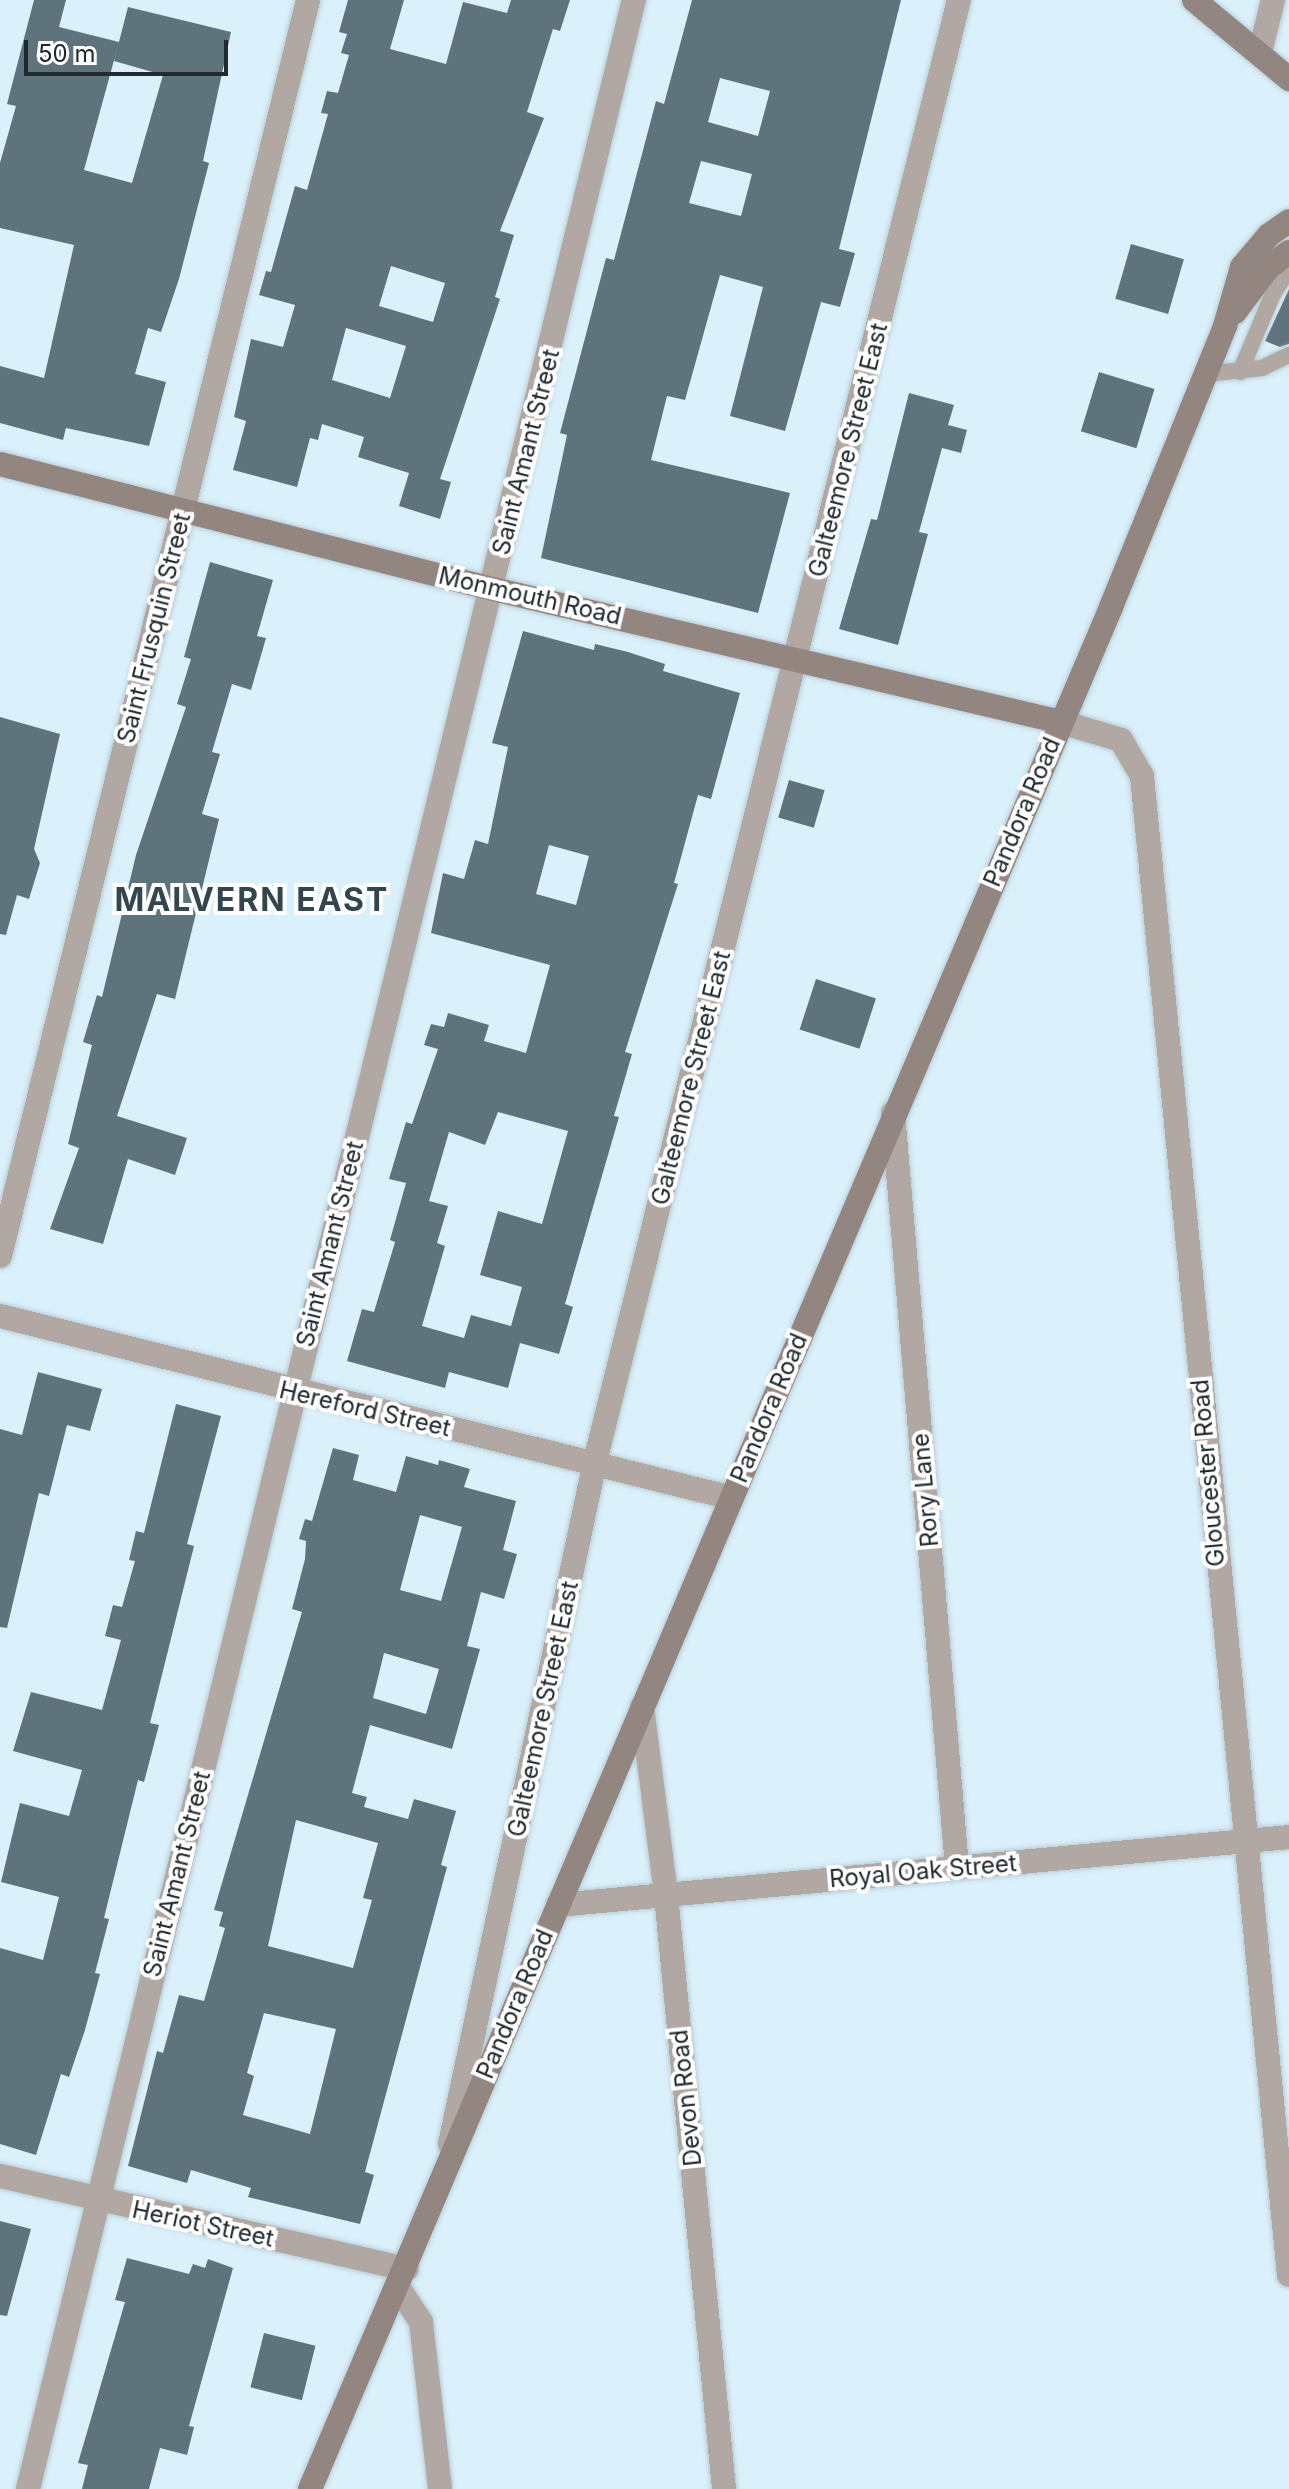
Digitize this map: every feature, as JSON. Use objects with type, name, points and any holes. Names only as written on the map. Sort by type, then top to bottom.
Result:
[{"type":"street","name":"Saint Frusquin Street","points":[[0,1256],[308,0]]},
{"type":"street","name":"Saint Amant Street","points":[[28,2489],[634,0]]},
{"type":"street","name":"Galteemore Street East","points":[[446,2162],[595,1462],[959,0]]},
{"type":"street","points":[[1194,0],[1260,52],[1288,80]]},
{"type":"street","points":[[1260,52],[1273,0]]},
{"type":"street","name":"Pandora Road","points":[[310,2489],[402,2278],[446,2162],[1061,722],[1225,326],[1242,267],[1269,235],[1289,221]]},
{"type":"street","name":"Pandora Road","points":[[1225,326],[1267,269],[1289,252]]},
{"type":"street","name":"Monmouth Road","points":[[0,464],[184,508],[493,589],[797,657],[1061,722]]},
{"type":"street","name":"Gloucester Road","points":[[1061,722],[1121,740],[1142,776],[1289,2275]]},
{"type":"street","name":"Rory Lane","points":[[893,1113],[957,1867]]},
{"type":"street","name":"Hereford Street","points":[[0,1316],[293,1393],[595,1462],[732,1498]]},
{"type":"street","name":"Devon Road","points":[[642,1707],[666,1895],[724,2489]]},
{"type":"street","name":"Royal Oak Street","points":[[558,1905],[1289,1837]]},
{"type":"street","name":"Heriot Street","points":[[0,2176],[402,2278]]},
{"type":"street","points":[[402,2278],[421,2322],[440,2489]]},
{"type":"lane","points":[[1240,372],[1264,313],[1289,269]]},
{"type":"lane","points":[[1241,303],[1264,313]]},
{"type":"lane","points":[[1205,374],[1240,372],[1289,355]]},
{"type":"building","points":[[34,0],[66,0],[59,27],[119,42],[128,7],[231,32],[203,161],[209,163],[179,279],[161,332],[148,328],[135,374],[166,382],[149,446],[66,428],[63,440],[0,423],[0,366],[44,378],[74,245],[0,228],[0,163],[16,106],[7,104]],"holes":[[[114,61],[163,75],[132,183],[84,170]]]},
{"type":"building","points":[[348,0],[404,0],[390,49],[446,64],[463,2],[507,13],[511,0],[570,0],[560,31],[553,29],[527,112],[544,118],[500,231],[514,235],[495,297],[500,299],[440,479],[451,482],[440,519],[399,506],[409,473],[358,457],[364,437],[322,424],[318,440],[310,438],[297,487],[233,470],[246,421],[234,417],[251,339],[283,347],[295,305],[259,295],[266,271],[271,272],[295,186],[307,190],[328,114],[321,113],[327,91],[338,93],[349,55],[341,53],[347,34],[339,32]],"holes":[[[391,266],[445,283],[433,322],[379,306]],[[346,328],[406,346],[390,398],[332,380]]]},
{"type":"building","points":[[692,0],[901,0],[839,249],[855,253],[840,307],[821,302],[785,431],[730,416],[763,287],[720,275],[685,400],[667,396],[651,460],[790,493],[758,613],[541,558],[567,435],[560,433],[606,258],[614,260],[656,101],[664,104]],"holes":[[[720,78],[770,91],[758,136],[708,122]],[[701,161],[752,174],[741,216],[689,203]]]},
{"type":"building","points":[[1131,244],[1184,259],[1168,314],[1115,299]]},
{"type":"building","points":[[1289,289],[1289,344],[1280,347],[1265,341]]},
{"type":"building","points":[[1099,372],[1154,389],[1136,448],[1081,431]]},
{"type":"building","points":[[909,393],[954,405],[948,425],[967,430],[961,453],[942,448],[919,532],[928,534],[898,645],[839,629],[871,519],[877,520]]},
{"type":"building","points":[[210,562],[273,580],[257,636],[266,638],[251,690],[232,684],[212,752],[220,754],[202,814],[219,819],[175,999],[157,994],[117,1116],[187,1138],[175,1175],[128,1159],[103,1244],[50,1229],[79,1148],[68,1144],[92,1045],[83,1042],[97,995],[102,997],[136,855],[186,707],[177,704],[191,659],[184,657]]},
{"type":"building","points":[[523,631],[594,650],[595,644],[628,652],[665,664],[663,671],[740,693],[711,799],[698,795],[674,883],[678,884],[625,1052],[632,1054],[614,1116],[619,1117],[565,1304],[573,1307],[559,1354],[520,1343],[508,1388],[449,1372],[445,1388],[347,1361],[362,1309],[374,1312],[395,1242],[390,1240],[406,1183],[389,1179],[406,1122],[412,1124],[438,1049],[424,1045],[431,1024],[444,1027],[448,1013],[489,1025],[484,1041],[526,1053],[550,965],[431,933],[443,873],[464,879],[475,840],[488,844],[508,747],[492,743]],"holes":[[[549,845],[589,856],[576,905],[536,894]],[[498,1112],[568,1131],[542,1224],[498,1211],[480,1275],[522,1287],[511,1326],[471,1315],[464,1338],[422,1326],[445,1246],[437,1243],[448,1206],[429,1201],[449,1132],[485,1145]]]},
{"type":"building","points":[[0,717],[60,734],[34,849],[40,863],[29,899],[17,895],[6,935],[0,934]]},
{"type":"building","points":[[789,780],[825,790],[814,828],[778,817]]},
{"type":"building","points":[[816,979],[876,998],[860,1049],[800,1029]]},
{"type":"building","points":[[38,1372],[102,1389],[90,1431],[67,1425],[49,1496],[39,1493],[7,1628],[0,1627],[0,1429],[22,1435]]},
{"type":"building","points":[[176,1404],[221,1416],[187,1544],[194,1546],[150,1723],[159,1725],[144,1782],[138,1780],[104,1918],[109,1919],[95,1973],[100,1974],[69,2077],[61,2074],[36,2155],[0,2144],[0,1948],[43,1960],[59,1897],[1,1882],[20,1803],[69,1816],[82,1770],[13,1751],[31,1692],[102,1710],[121,1640],[105,1636],[113,1605],[122,1607],[135,1561],[129,1560],[136,1531],[144,1533]]},
{"type":"building","points":[[333,1448],[359,1455],[353,1480],[396,1492],[406,1456],[438,1465],[439,1460],[470,1469],[464,1487],[516,1501],[503,1550],[517,1554],[504,1599],[481,1592],[467,1646],[480,1649],[452,1749],[370,1725],[352,1793],[367,1797],[364,1807],[408,1819],[414,1799],[456,1811],[441,1865],[447,1867],[365,2172],[374,2175],[360,2224],[248,2197],[251,2188],[191,2170],[187,2183],[128,2166],[157,2051],[163,2053],[179,1995],[204,2001],[225,1928],[219,1926],[223,1912],[214,1910],[302,1612],[292,1609],[305,1559],[306,1541],[299,1539],[305,1519],[312,1521]],"holes":[[[420,1515],[462,1527],[441,1601],[400,1590]],[[384,1653],[439,1669],[426,1714],[373,1698]],[[296,1820],[378,1843],[363,1898],[372,1900],[353,1968],[268,1946]],[[264,2013],[336,2029],[310,2134],[243,2115],[254,2076],[247,2073]]]},
{"type":"building","points":[[0,2221],[31,2229],[7,2316],[0,2315]]},
{"type":"building","points":[[127,2258],[189,2274],[193,2264],[205,2268],[208,2259],[233,2268],[189,2426],[194,2427],[187,2455],[160,2448],[149,2489],[82,2489],[88,2465],[78,2463],[125,2302],[115,2300]]},
{"type":"building","points":[[264,2333],[315,2346],[302,2400],[250,2387]]},
{"type":"district","name":"MALVERN EAST","points":[[252,900]]}]
